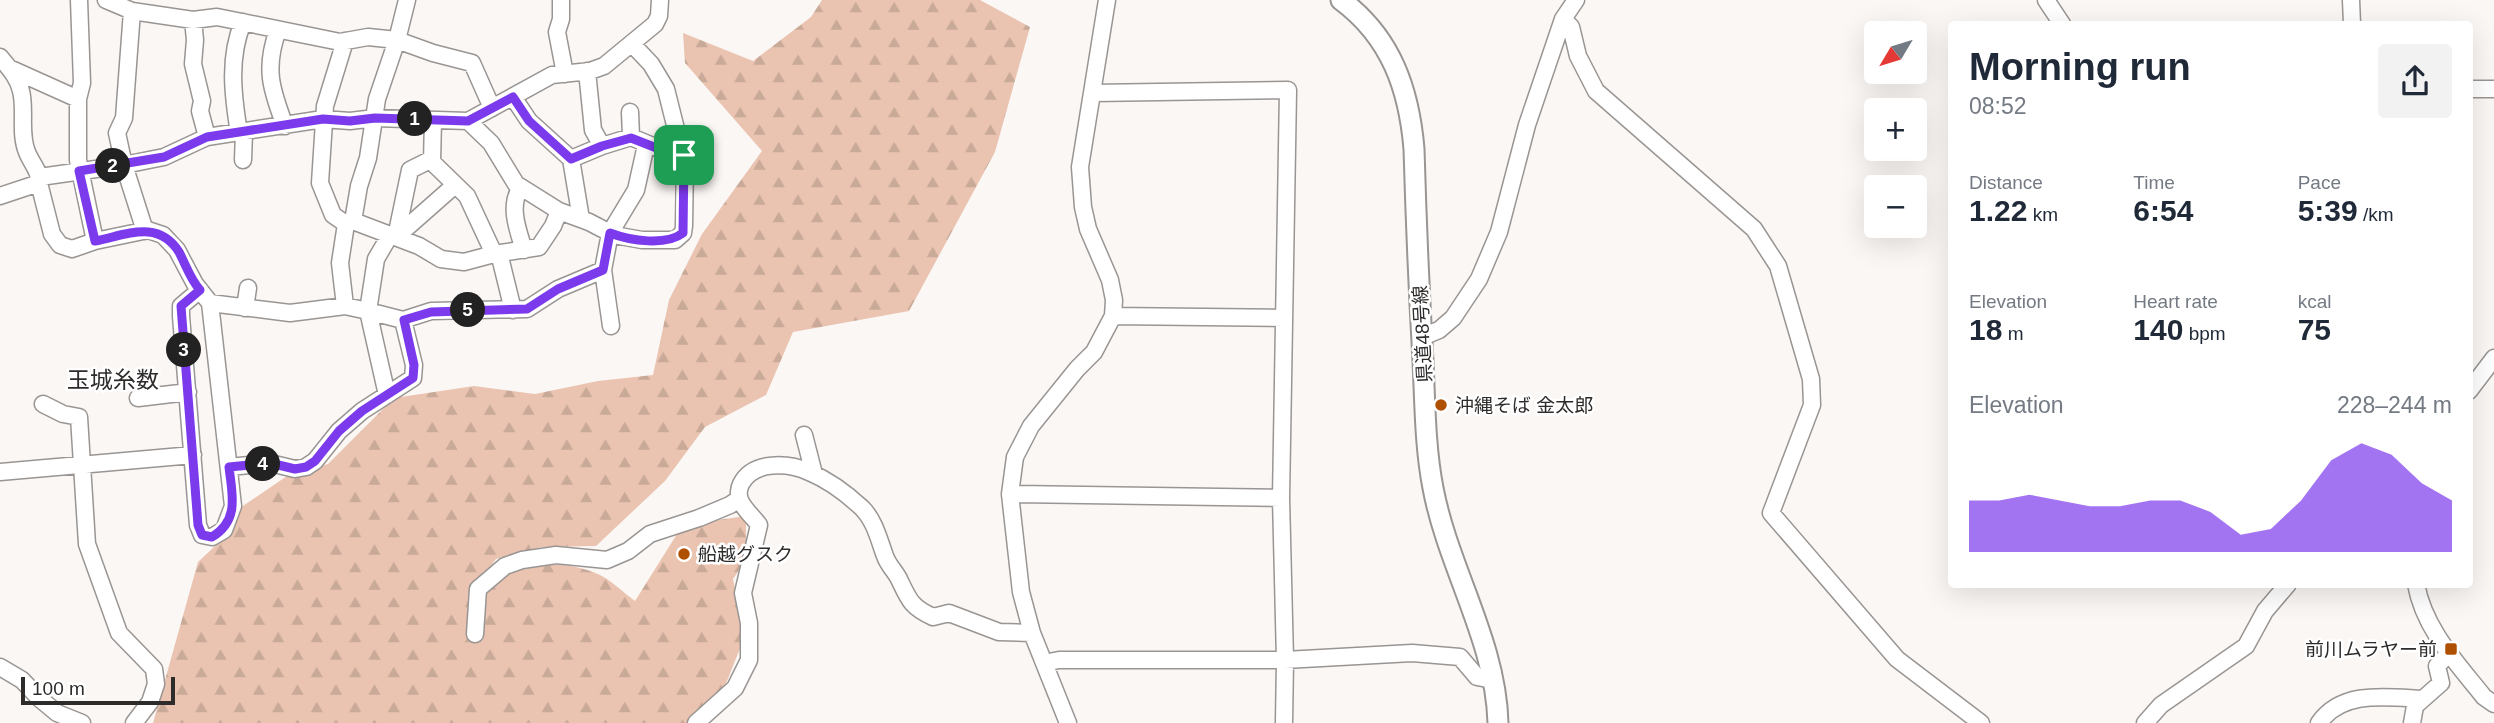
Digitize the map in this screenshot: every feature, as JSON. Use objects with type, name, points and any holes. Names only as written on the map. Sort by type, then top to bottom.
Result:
[{"type":"main road","name":"県道48号線","points":[[1341,0],[1366,21],[1390,54],[1401,79],[1408,106],[1414,149],[1427,429],[1433,487],[1443,529],[1493,680],[1498,723]]},
{"type":"street","points":[[79,0],[82,83],[78,99],[79,171],[95,241]]},
{"type":"street","points":[[106,0],[132,11],[193,20],[217,17],[345,41],[368,37],[397,40],[471,63],[492,108]]},
{"type":"street","points":[[345,306],[340,263],[368,158],[377,99],[407,0]]},
{"type":"street","points":[[561,0],[561,19],[557,32],[565,74]]},
{"type":"street","points":[[0,196],[39,180],[164,157],[207,137],[323,119],[468,121],[552,75],[604,66],[655,24],[659,16],[660,0]]},
{"type":"street","points":[[1068,723],[1032,633],[1021,592],[1010,494],[1015,457],[1031,426],[1094,352],[1113,316],[1114,300],[1110,280],[1088,229],[1080,191],[1080,167],[1108,0]]},
{"type":"street","points":[[1422,337],[1439,330],[1453,318],[1479,279],[1499,232],[1527,125],[1563,19],[1576,0]]},
{"type":"street","points":[[2046,0],[2060,21]]},
{"type":"street","points":[[2351,0],[2351,21]]},
{"type":"street","points":[[132,11],[124,118],[117,133],[145,231]]},
{"type":"street","points":[[1563,19],[1571,27],[1578,56],[1596,91],[1754,229],[1778,266],[1811,379],[1812,405],[1771,513],[1897,659],[1981,723]]},
{"type":"street","points":[[193,20],[193,64],[207,137]]},
{"type":"street","points":[[243,22],[234,55],[233,96],[241,132],[243,160]]},
{"type":"street","points":[[278,30],[271,47],[269,75],[285,126]]},
{"type":"street","points":[[345,41],[323,119],[320,183],[333,215],[393,236],[441,259],[464,262],[497,253],[539,247],[559,211]]},
{"type":"street","points":[[468,121],[491,143],[516,184],[559,211],[610,233],[642,240],[675,240],[683,233],[684,155],[666,89],[651,64],[632,44]]},
{"type":"street","points":[[4,63],[78,99]]},
{"type":"street","points":[[4,63],[17,79],[22,93],[26,151],[39,180],[51,234],[60,245],[72,249],[95,241],[145,231],[163,235],[177,250],[205,297],[233,506],[224,530],[212,537],[202,535],[198,525],[181,306],[205,297],[245,308],[290,313],[345,306],[404,320],[431,312],[527,309],[558,289],[603,270]]},
{"type":"street","points":[[587,71],[593,130],[602,146]]},
{"type":"street","points":[[2473,89],[2494,89]]},
{"type":"street","points":[[1093,93],[1288,90],[1283,318],[1284,723]]},
{"type":"street","points":[[513,97],[529,121],[571,159],[581,219]]},
{"type":"street","points":[[611,326],[603,270],[610,233],[636,190],[639,141],[630,112]]},
{"type":"street","points":[[433,120],[432,162],[467,196],[497,253],[513,310]]},
{"type":"street","points":[[571,159],[602,146],[639,141],[672,154],[684,155]]},
{"type":"street","points":[[393,236],[410,170],[432,159]]},
{"type":"street","points":[[387,395],[368,311],[376,259],[393,236],[455,184]]},
{"type":"street","points":[[521,187],[516,194],[515,219],[524,250]]},
{"type":"street","points":[[245,308],[248,288]]},
{"type":"street","points":[[1113,316],[1283,318]]},
{"type":"street","points":[[229,467],[270,463],[295,469],[306,467],[315,461],[339,431],[362,411],[413,378],[414,365],[404,320]]},
{"type":"street","points":[[2473,386],[2494,358]]},
{"type":"street","points":[[138,398],[188,392]]},
{"type":"street","points":[[43,404],[63,414],[79,417],[87,544],[119,633],[154,669],[156,684],[150,702],[134,723]]},
{"type":"street","points":[[804,435],[814,474]]},
{"type":"street","points":[[0,472],[193,455]]},
{"type":"street","points":[[475,634],[478,589],[505,566],[522,560],[556,555],[607,560],[628,551],[650,534],[730,505],[739,499],[742,482],[752,473],[765,467],[787,466],[814,474],[845,492],[864,511],[873,524],[887,560],[908,600],[921,612],[933,617],[949,612],[999,632],[1032,633]]},
{"type":"street","points":[[1010,494],[1282,498]]},
{"type":"street","points":[[696,723],[735,688],[749,660],[749,623],[743,593],[759,525],[739,499]]},
{"type":"street","points":[[2145,723],[2161,705],[2246,646],[2265,611],[2285,588]]},
{"type":"street","points":[[2417,588],[2437,636],[2484,697],[2494,704]]},
{"type":"street","points":[[1044,663],[1059,660],[1285,660],[1412,653],[1460,657],[1477,677],[1493,680]]},
{"type":"street","points":[[2412,723],[2415,706],[2441,683],[2437,666],[2449,653]]},
{"type":"street","points":[[0,667],[22,680],[57,713],[82,723]]},
{"type":"street","points":[[2319,723],[2335,706],[2350,701],[2369,697],[2422,699]]},
{"type":"green space","points":[[822,0],[980,0],[1030,27],[995,152],[909,311],[793,332],[766,395],[705,427],[665,481],[596,546],[542,547],[496,559],[475,588],[482,590],[494,580],[523,568],[554,564],[600,575],[635,601],[677,534],[703,522],[746,516],[746,560],[733,579],[740,613],[741,646],[723,691],[687,723],[153,723],[198,562],[230,532],[237,510],[287,476],[328,464],[394,398],[474,386],[535,394],[598,381],[653,375],[669,300],[702,234],[762,151],[685,63],[683,33],[753,61],[811,17]]},
{"type":"place","name":"沖縄そば 金太郎","points":[[1441,405]]},
{"type":"place","name":"船越グスク","points":[[684,554]]},
{"type":"place","name":"前川ムラヤー前","points":[[2451,649]]},
{"type":"district","name":"玉城糸数","points":[[113,380]]},
{"type":"route","points":[[513,97],[529,121],[571,159],[631,138],[672,154],[684,155],[684,226],[683,233],[675,240],[642,240],[610,233],[603,270],[558,289],[527,309],[431,312],[404,320],[414,365],[413,378],[362,411],[339,431],[315,461],[306,467],[295,469],[270,463],[229,467],[233,506],[224,530],[212,537],[202,535],[198,525],[181,316],[181,306],[200,290],[177,250],[163,235],[148,230],[95,241],[79,171],[164,157],[207,137],[323,119],[468,121],[513,97]]}]
